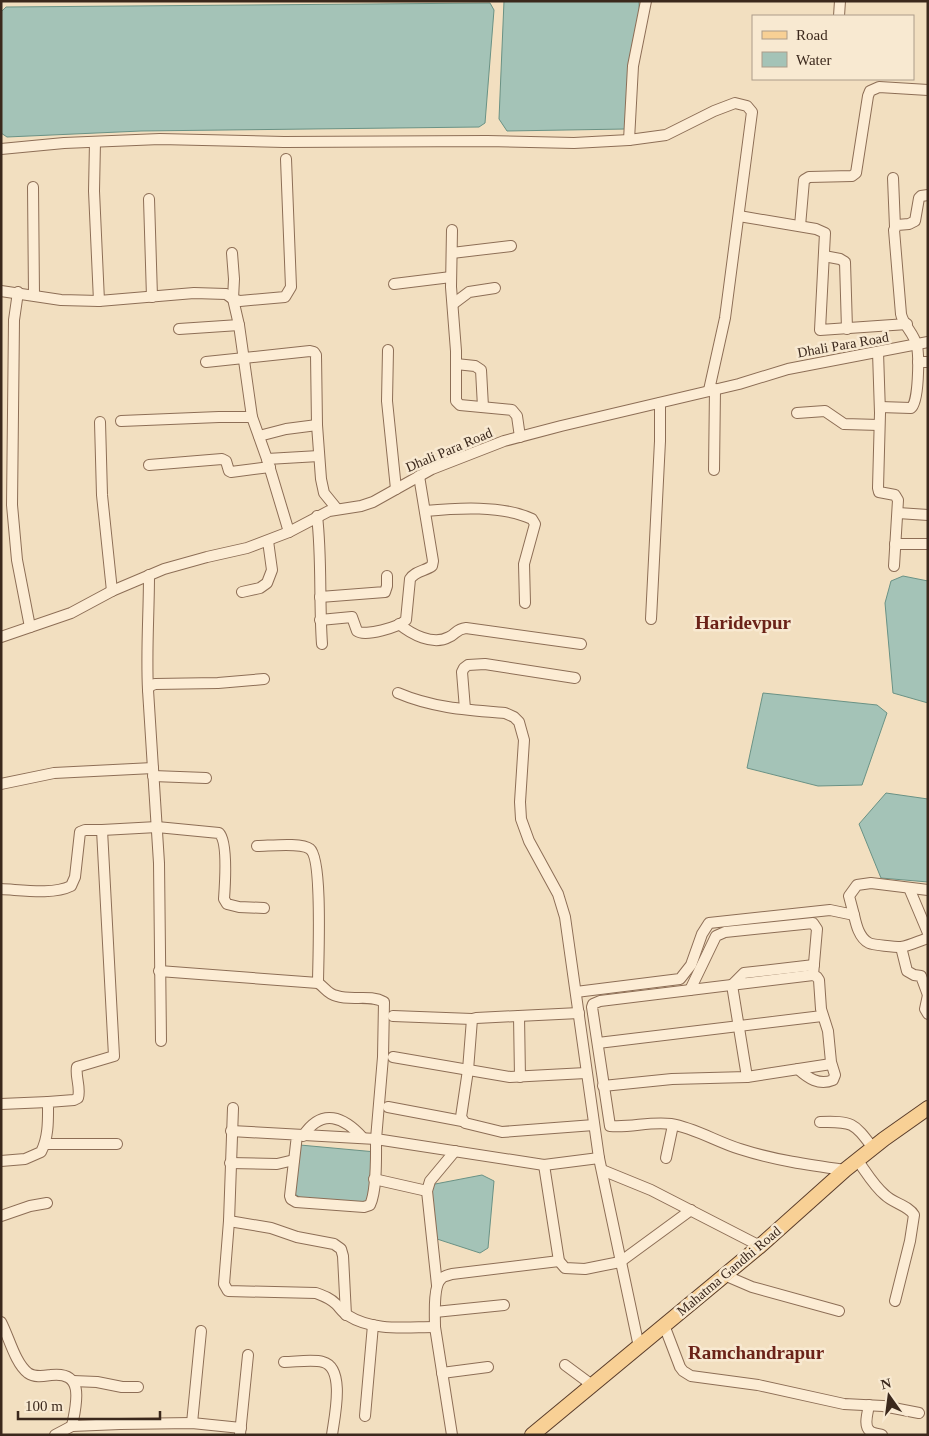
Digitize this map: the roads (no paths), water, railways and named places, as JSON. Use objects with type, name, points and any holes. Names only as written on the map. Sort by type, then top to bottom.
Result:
[{"type":"main road","name":"Mahatma Gandhi Road","points":[[532,1435],[760,1246],[845,1170],[928,1108]]},
{"type":"street","points":[[629,140],[634,66],[646,1]]},
{"type":"street","points":[[839,15],[840,1]]},
{"type":"street","points":[[800,226],[804,180],[816,176],[852,176],[856,173],[870,91],[879,87],[928,90]]},
{"type":"street","points":[[1,149],[160,139],[284,142],[487,141],[574,143],[629,140],[666,135],[714,111],[735,103],[748,106],[752,112],[739,216],[725,318],[712,389],[714,470]]},
{"type":"street","points":[[95,142],[94,191],[98,301]]},
{"type":"street","points":[[1,291],[18,292],[61,300],[98,301],[194,293],[226,294],[233,299],[240,300],[285,297],[291,287],[286,159]]},
{"type":"street","points":[[880,408],[913,407],[923,362],[901,314],[893,178]]},
{"type":"street","points":[[33,187],[34,295]]},
{"type":"street","points":[[895,227],[916,221],[919,198],[928,195]]},
{"type":"street","points":[[149,200],[152,297]]},
{"type":"street","points":[[739,216],[822,230],[826,234],[820,330],[907,324]]},
{"type":"street","points":[[452,230],[451,277],[456,364],[455,396],[458,404],[506,409],[515,413],[520,437]]},
{"type":"street","points":[[452,253],[511,246]]},
{"type":"street","points":[[232,253],[233,299],[239,325],[252,417],[269,463],[289,532]]},
{"type":"street","points":[[824,256],[840,259],[844,262],[847,329]]},
{"type":"street","points":[[394,284],[451,277]]},
{"type":"street","points":[[453,304],[469,292],[495,288]]},
{"type":"street","points":[[18,292],[14,320],[12,505],[16,560],[30,627]]},
{"type":"street","points":[[179,329],[239,325]]},
{"type":"street","name":"Dhali Para Road","points":[[1,637],[71,613],[112,590],[149,575],[207,556],[247,548],[289,532],[317,516],[337,509],[361,506],[373,502],[419,476],[475,451],[561,426],[739,384],[788,368],[928,342]]},
{"type":"street","points":[[388,350],[387,401],[396,489]]},
{"type":"street","points":[[206,362],[314,352],[316,355],[317,425],[321,479],[324,493],[337,509]]},
{"type":"street","points":[[878,352],[880,408],[878,488],[879,492],[897,497],[898,513],[894,566]]},
{"type":"street","points":[[456,364],[475,366],[481,370],[483,407]]},
{"type":"street","points":[[651,618],[660,441],[660,403]]},
{"type":"street","points":[[797,413],[825,411],[844,424],[879,425]]},
{"type":"street","points":[[121,422],[252,417]]},
{"type":"street","points":[[100,422],[102,485],[112,590]]},
{"type":"street","points":[[259,436],[286,429],[317,425]]},
{"type":"street","points":[[149,466],[222,459],[226,461],[228,471],[231,472],[269,463],[319,456]]},
{"type":"street","points":[[320,620],[352,617],[357,631],[364,634],[404,622],[408,615],[410,579],[414,574],[432,566],[432,551],[419,476]]},
{"type":"street","points":[[425,511],[475,508],[495,510],[532,519],[535,524],[524,564],[525,603]]},
{"type":"street","points":[[898,513],[928,515]]},
{"type":"street","points":[[317,516],[320,542],[320,620],[322,644]]},
{"type":"street","points":[[242,592],[260,588],[267,583],[272,570],[268,541]]},
{"type":"street","points":[[895,544],[928,544]]},
{"type":"street","points":[[149,575],[149,621],[146,655],[157,827],[161,1041]]},
{"type":"street","points":[[320,597],[382,592],[387,589],[387,576]]},
{"type":"street","points":[[399,624],[415,635],[433,639],[446,638],[456,630],[466,628],[581,644]]},
{"type":"street","points":[[465,710],[462,672],[468,665],[485,664],[575,678]]},
{"type":"street","points":[[148,690],[150,686],[155,684],[218,683],[264,679]]},
{"type":"street","points":[[398,693],[427,704],[465,710],[505,713],[514,716],[519,722],[524,740],[520,802],[521,819],[530,841],[558,894],[565,918],[599,1158],[639,1346]]},
{"type":"street","points":[[1,784],[54,773],[153,772],[206,778]]},
{"type":"street","points":[[1,889],[54,890],[71,886],[75,877],[80,832],[85,830],[157,827],[219,833],[223,836],[225,846],[224,899],[227,904],[239,907],[264,908]]},
{"type":"street","points":[[1,1104],[74,1100],[78,1098],[80,1092],[77,1067],[114,1056],[102,830]]},
{"type":"street","points":[[257,846],[301,845],[313,852],[317,876],[319,916],[318,983]]},
{"type":"street","points":[[928,890],[871,883],[858,885],[849,896],[858,929],[867,942],[901,947],[928,938]]},
{"type":"street","points":[[908,888],[928,933]]},
{"type":"street","points":[[576,992],[680,979],[691,965],[702,934],[709,922],[830,910],[854,915]]},
{"type":"street","points":[[690,990],[713,940],[721,933],[813,923],[817,929],[814,970],[819,980],[822,1016],[828,1031],[835,1075],[833,1080],[828,1082],[817,1082],[798,1069]]},
{"type":"street","points":[[901,947],[907,971],[921,976],[928,995],[924,1009],[928,1014]]},
{"type":"street","points":[[814,970],[732,985],[593,1004],[592,1011],[603,1086],[610,1126],[673,1125],[767,1157],[845,1170]]},
{"type":"street","points":[[159,971],[318,983],[328,993],[339,997],[378,998],[384,1002],[383,1057],[372,1202],[368,1207],[296,1202],[291,1199],[294,1160],[300,1136],[314,1123],[329,1118],[341,1119],[347,1122],[363,1138]]},
{"type":"street","points":[[732,985],[747,1077]]},
{"type":"street","points":[[393,1016],[472,1019],[579,1013]]},
{"type":"street","points":[[518,1016],[520,1077]]},
{"type":"street","points":[[598,1043],[822,1016]]},
{"type":"street","points":[[462,1121],[461,1112],[468,1070],[472,1019]]},
{"type":"street","points":[[393,1057],[520,1077],[586,1073]]},
{"type":"street","points":[[603,1086],[672,1079],[747,1077],[832,1064]]},
{"type":"street","points":[[1,1161],[25,1159],[41,1152],[45,1144],[47,1131],[48,1102]]},
{"type":"street","points":[[388,1106],[462,1121],[502,1132],[594,1124]]},
{"type":"street","points":[[233,1108],[224,1284],[228,1291],[316,1293],[326,1296],[336,1303],[346,1315],[373,1326],[381,1328],[435,1327]]},
{"type":"street","points":[[820,1122],[840,1122],[854,1125],[873,1148]]},
{"type":"street","points":[[666,1158],[673,1125]]},
{"type":"street","points":[[231,1131],[376,1139],[544,1165],[599,1158]]},
{"type":"street","points":[[45,1144],[117,1144]]},
{"type":"street","points":[[452,1435],[435,1327],[437,1284],[427,1191],[430,1181],[455,1151]]},
{"type":"street","points":[[230,1164],[277,1164],[294,1160]]},
{"type":"street","points":[[858,1160],[881,1192],[891,1201],[912,1211],[914,1215],[910,1241],[895,1301]]},
{"type":"street","points":[[544,1165],[559,1261],[566,1268],[585,1269],[620,1262],[691,1210]]},
{"type":"street","points":[[602,1170],[651,1190],[760,1246]]},
{"type":"street","points":[[374,1178],[427,1191]]},
{"type":"street","points":[[1,1216],[30,1206],[47,1203]]},
{"type":"street","points":[[228,1221],[271,1228],[297,1238],[334,1244],[341,1249],[346,1315]]},
{"type":"street","points":[[437,1284],[441,1278],[452,1274],[559,1261]]},
{"type":"street","points":[[724,1275],[752,1287],[839,1311]]},
{"type":"street","points":[[435,1312],[504,1305]]},
{"type":"street","points":[[1,1322],[22,1366],[29,1374],[36,1376],[59,1374],[67,1376],[73,1381],[76,1402],[72,1426]]},
{"type":"street","points":[[664,1325],[680,1367],[688,1375],[758,1385],[844,1404],[883,1406],[919,1413]]},
{"type":"street","points":[[365,1416],[373,1326]]},
{"type":"street","points":[[192,1423],[201,1331]]},
{"type":"street","points":[[55,1435],[72,1426],[120,1424],[192,1423],[240,1432],[248,1355]]},
{"type":"street","points":[[284,1362],[323,1362],[332,1369],[337,1390],[332,1435]]},
{"type":"street","points":[[564,1365],[592,1385]]},
{"type":"street","points":[[442,1373],[488,1367]]},
{"type":"street","points":[[73,1381],[138,1387]]},
{"type":"street","points":[[870,1406],[866,1421],[867,1429],[882,1435]]},
{"type":"street","points":[[120,1424],[120,1435]]},
{"type":"water","points":[[504,1],[639,1],[640,29],[626,129],[507,131],[499,119]]},
{"type":"water","points":[[490,3],[494,10],[485,123],[479,127],[141,131],[7,137],[1,133],[1,12],[6,7]]},
{"type":"water","points":[[903,576],[928,581],[928,703],[893,693],[885,603],[891,581]]},
{"type":"water","points":[[763,693],[877,705],[887,713],[862,785],[818,786],[747,768]]},
{"type":"water","points":[[886,793],[928,799],[928,882],[881,878],[859,824]]},
{"type":"water","points":[[300,1145],[376,1152],[371,1205],[303,1199],[291,1192]]},
{"type":"water","points":[[482,1175],[494,1181],[488,1248],[480,1253],[437,1239],[430,1185]]},
{"type":"district","name":"Haridevpur","points":[[743,622]]},
{"type":"district","name":"Ramchandrapur","points":[[756,1352]]}]
